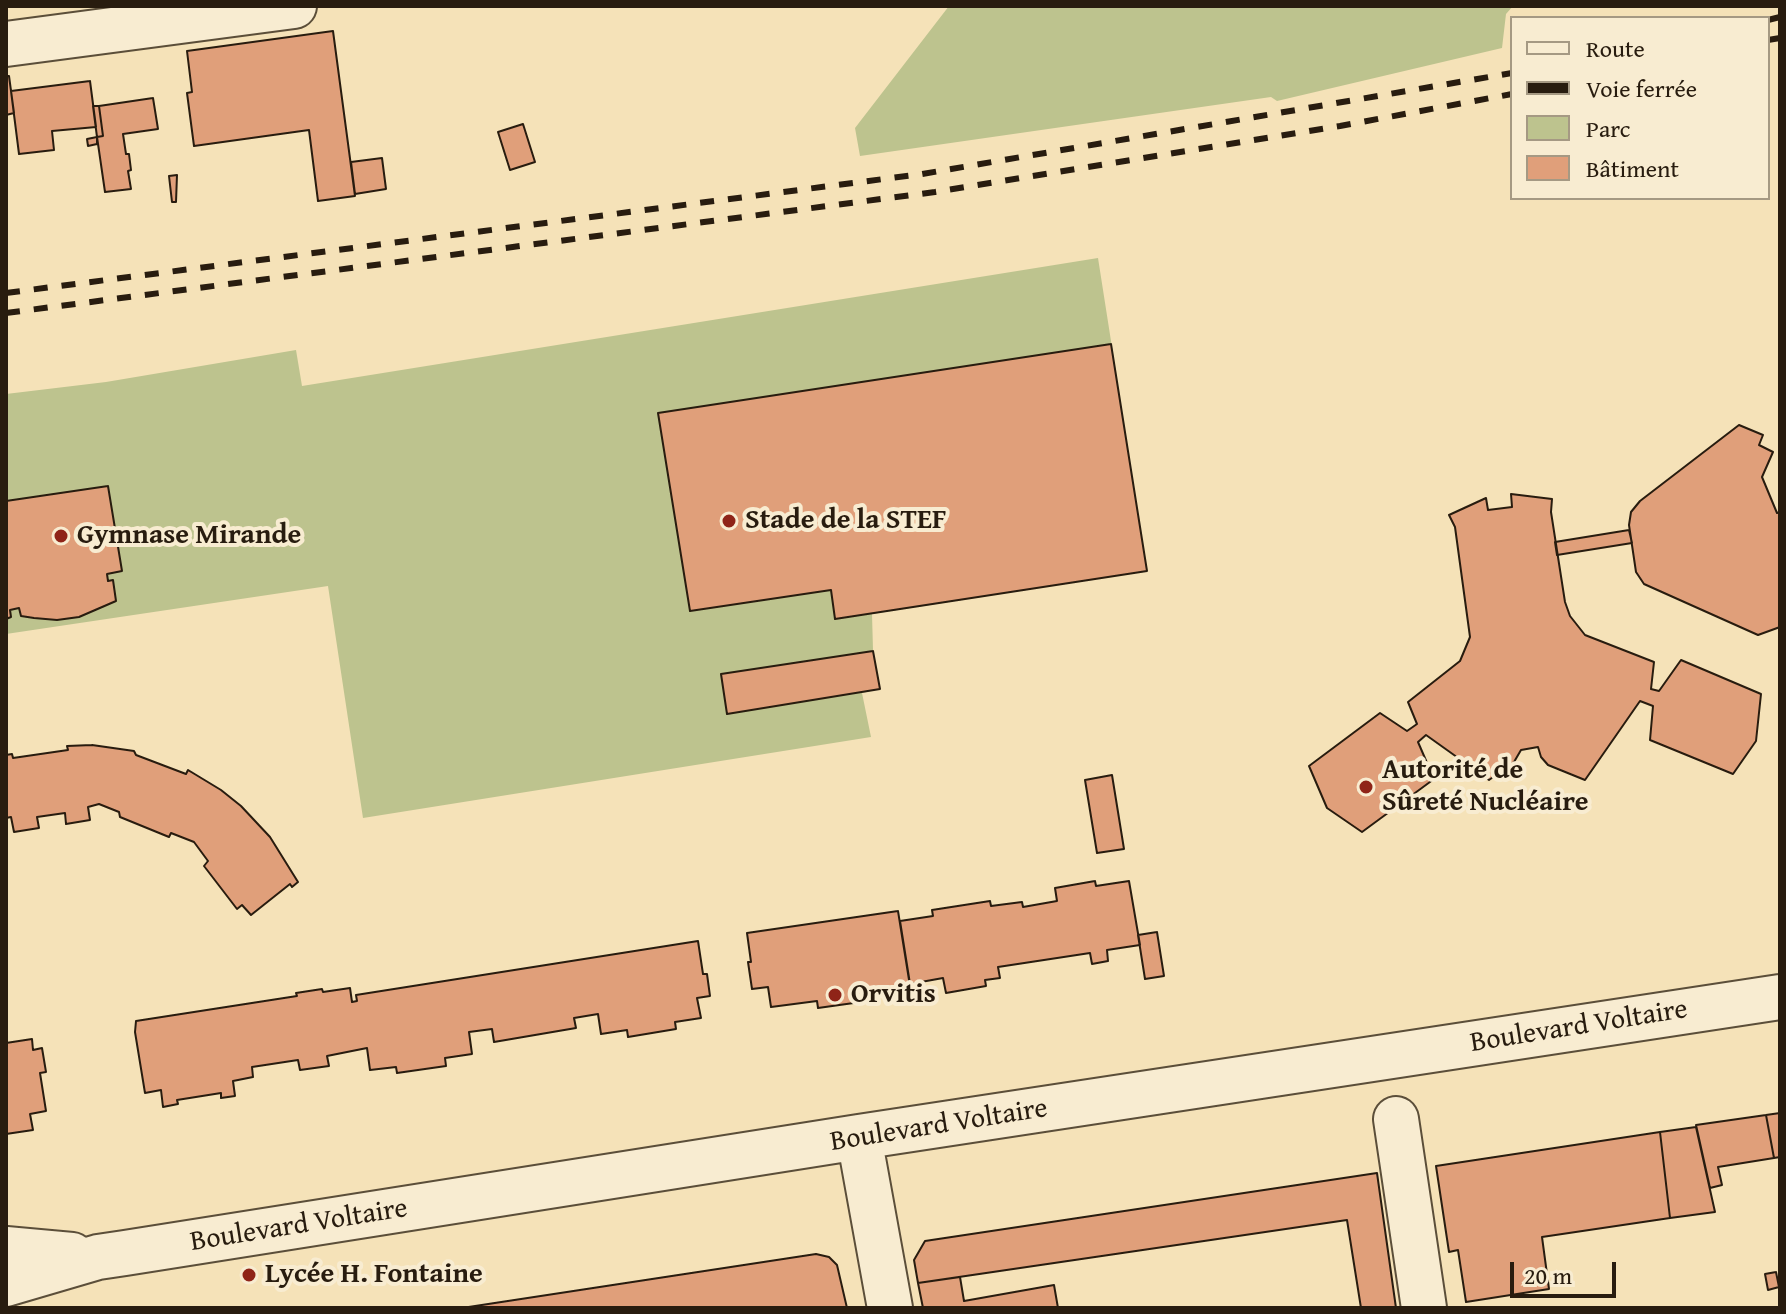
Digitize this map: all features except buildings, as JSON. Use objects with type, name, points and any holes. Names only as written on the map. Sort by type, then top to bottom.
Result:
[{"type":"street","points":[[6,44],[294,6]]},
{"type":"street","name":"Boulevard Voltaire","points":[[6,1284],[98,1257],[1780,997]]},
{"type":"street","points":[[1396,1119],[1424,1308]]},
{"type":"street","points":[[859,1137],[890,1308]]},
{"type":"street","name":"Boulevard Voltaire","points":[[6,1249],[98,1257]]},
{"type":"green space","points":[[949,6],[1513,6],[1506,14],[1502,48],[1277,101],[1271,97],[860,156],[855,128]]},
{"type":"green space","name":"Stade de la STEF","points":[[1098,258],[1147,571],[872,614],[873,650],[880,689],[862,693],[871,737],[363,818],[328,586],[6,634],[6,394],[106,382],[296,350],[302,386]]},
{"type":"railway","points":[[1770,20],[1780,17]]},
{"type":"railway","points":[[1770,40],[1780,38]]},
{"type":"railway","points":[[6,293],[922,174],[1510,73]]},
{"type":"railway","points":[[6,313],[935,192],[1340,126],[1510,94]]},
{"type":"place","name":"Stade de la STEF","points":[[729,521]]},
{"type":"place","name":"Gymnase Mirande","points":[[61,536]]},
{"type":"place","name":"Autorité de Sûreté Nucléaire","points":[[1366,787]]},
{"type":"place","name":"Orvitis","points":[[835,995]]},
{"type":"place","name":"Lycée H. Fontaine","points":[[249,1275]]}]
